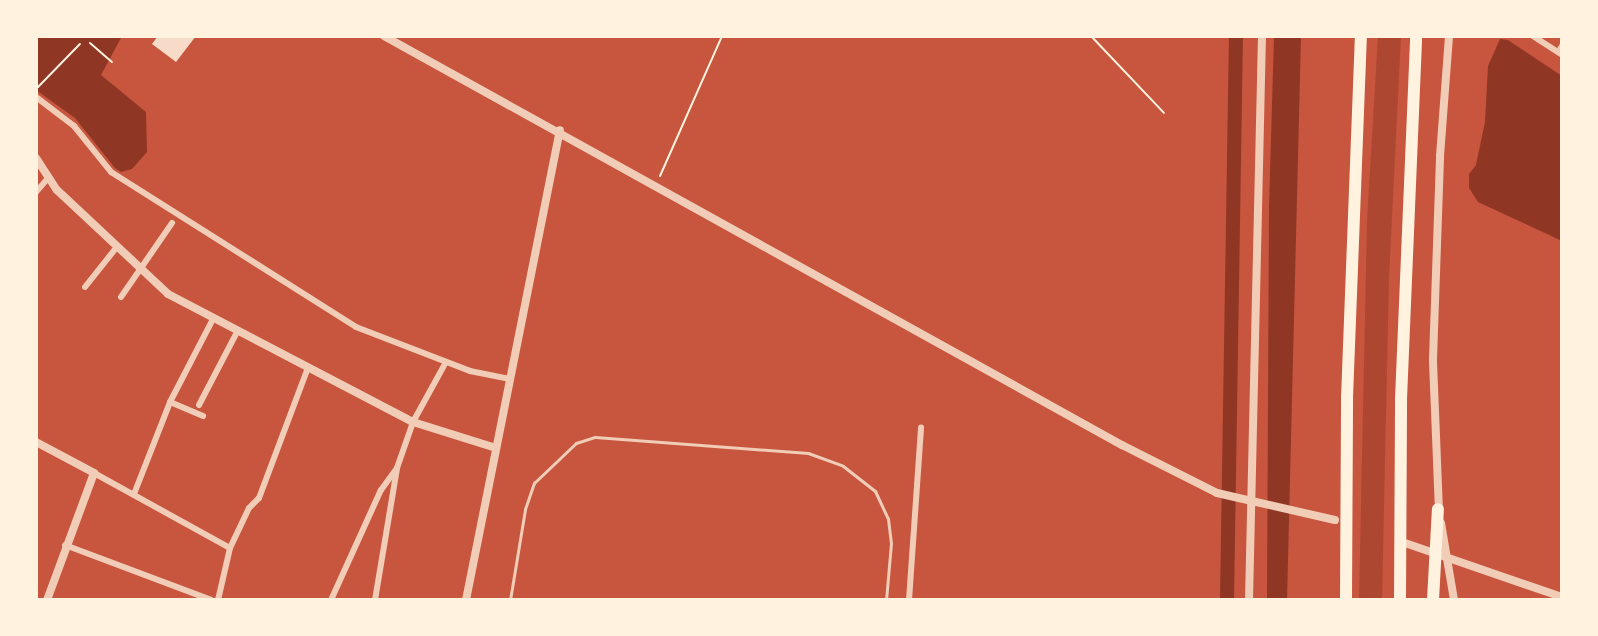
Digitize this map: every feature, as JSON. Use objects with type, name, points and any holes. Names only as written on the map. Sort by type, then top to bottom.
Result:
[{"type":"highway","points":[[1346,600],[1347,386],[1361,36]]},
{"type":"highway","points":[[1400,600],[1401,387],[1416,36]]},
{"type":"highway","points":[[1433,600],[1442,556],[1438,509]]},
{"type":"street","points":[[384,36],[560,130],[1122,445],[1217,493],[1262,506],[1335,520]]},
{"type":"street","points":[[1249,600],[1262,36]]},
{"type":"street","points":[[1438,509],[1433,360],[1449,36]]},
{"type":"street","points":[[1533,36],[1559,53]]},
{"type":"street","points":[[36,97],[74,126],[111,172],[356,327],[446,362],[510,379]]},
{"type":"street","points":[[466,600],[560,130]]},
{"type":"street","points":[[36,158],[49,177],[116,248],[168,294],[307,370],[413,422],[496,448]]},
{"type":"street","points":[[36,192],[49,177]]},
{"type":"street","points":[[121,297],[172,223]]},
{"type":"street","points":[[85,287],[116,248]]},
{"type":"street","points":[[134,494],[170,402],[213,319]]},
{"type":"street","points":[[199,405],[237,332]]},
{"type":"street","points":[[375,600],[397,468],[413,422],[446,362]]},
{"type":"street","points":[[218,600],[230,548],[249,508],[259,498],[307,370]]},
{"type":"street","points":[[170,402],[203,416]]},
{"type":"street","points":[[909,600],[921,427]]},
{"type":"street","points":[[36,442],[230,548]]},
{"type":"street","points":[[330,600],[381,490],[397,468]]},
{"type":"street","points":[[46,600],[94,473]]},
{"type":"street","points":[[1405,543],[1562,597]]},
{"type":"street","points":[[65,545],[193,597],[211,600]]},
{"type":"street","points":[[1442,556],[1455,600]]},
{"type":"lane","points":[[1559,53],[1562,42]]},
{"type":"lane","points":[[510,600],[523,520],[534,483],[576,443],[596,437],[808,453],[843,466],[875,491],[888,519],[891,543],[886,600]]},
{"type":"path","points":[[656,184],[722,36]]},
{"type":"path","points":[[1091,36],[1164,113]]},
{"type":"path","points":[[90,43],[112,62]]},
{"type":"path","points":[[36,89],[80,44]]},
{"type":"shaded area","points":[[36,36],[122,36],[101,75],[146,112],[147,152],[132,169],[121,172],[115,168],[75,118],[36,90]]},
{"type":"shaded area","points":[[1274,36],[1301,36],[1287,600],[1267,600],[1269,208]]},
{"type":"shaded area","points":[[1378,36],[1401,36],[1389,277],[1382,600],[1359,600],[1367,221]]},
{"type":"shaded area","points":[[1500,39],[1508,40],[1562,76],[1562,241],[1478,202],[1469,188],[1469,174],[1476,165],[1485,122],[1488,66]]},
{"type":"building","points":[[158,36],[196,36],[176,62],[152,44]]},
{"type":"waterway","points":[[1227,600],[1236,36]]}]
